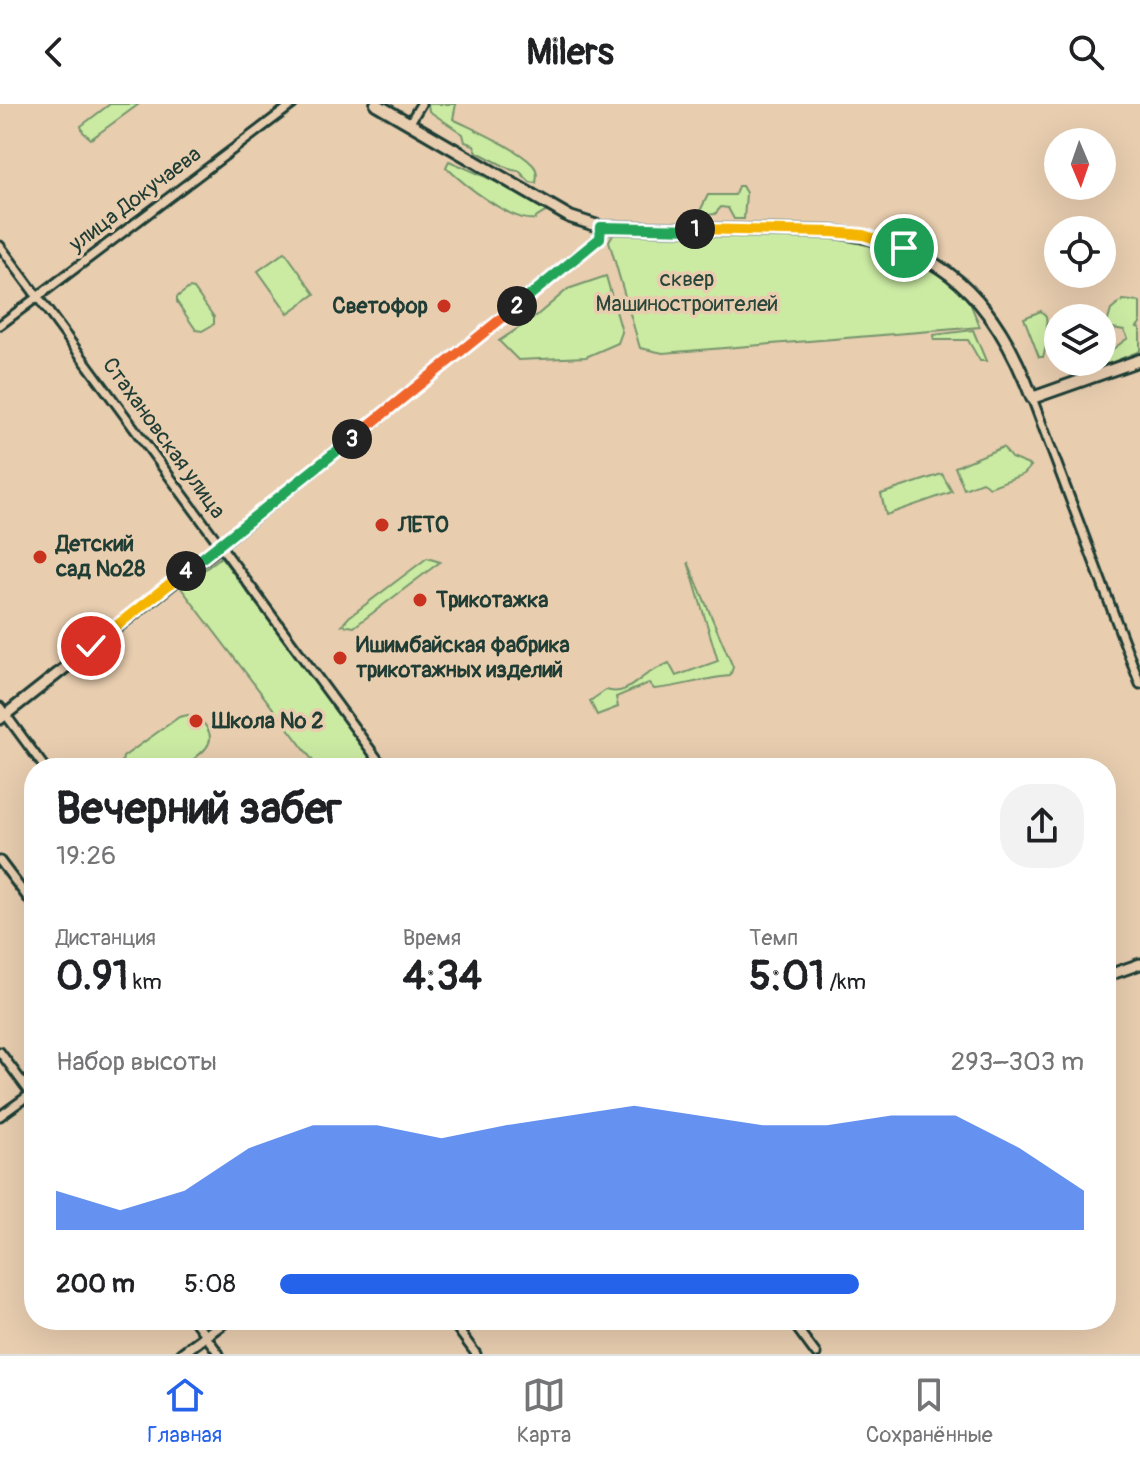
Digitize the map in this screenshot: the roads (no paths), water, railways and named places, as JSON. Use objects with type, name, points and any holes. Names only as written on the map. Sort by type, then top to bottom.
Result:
[{"type":"main road","points":[[376,104],[570,217],[601,227],[833,232],[863,235],[904,248],[968,287],[1000,330],[1022,371],[1032,398],[1140,360]]},
{"type":"street","name":"улица Докучаева","points":[[0,325],[293,104]]},
{"type":"street","points":[[409,124],[421,104]]},
{"type":"street","points":[[37,758],[2,713],[221,545],[600,238],[601,227]]},
{"type":"street","name":"Стахановская улица","points":[[0,246],[377,758]]},
{"type":"street","points":[[1032,398],[1140,684]]},
{"type":"street","points":[[0,861],[24,893]]},
{"type":"street","points":[[1116,972],[1140,964]]},
{"type":"street","points":[[0,1052],[24,1083]]},
{"type":"street","points":[[0,1116],[24,1100]]},
{"type":"street","points":[[201,1330],[219,1354]]},
{"type":"street","points":[[181,1354],[213,1330]]},
{"type":"street","points":[[458,1330],[476,1354]]},
{"type":"street","points":[[797,1330],[812,1353]]},
{"type":"place","name":"Светофор","points":[[444,306]]},
{"type":"place","name":"ЛЕТО","points":[[382,525]]},
{"type":"place","name":"Детский сад №28","points":[[40,557]]},
{"type":"place","name":"Трикотажка","points":[[420,600]]},
{"type":"place","name":"Ишимбайская фабрика трикотажных изделий","points":[[340,658]]},
{"type":"place","name":"Школа № 2","points":[[196,721]]},
{"type":"park label","name":"сквер Машиностроителей","points":[[687,292]]}]
